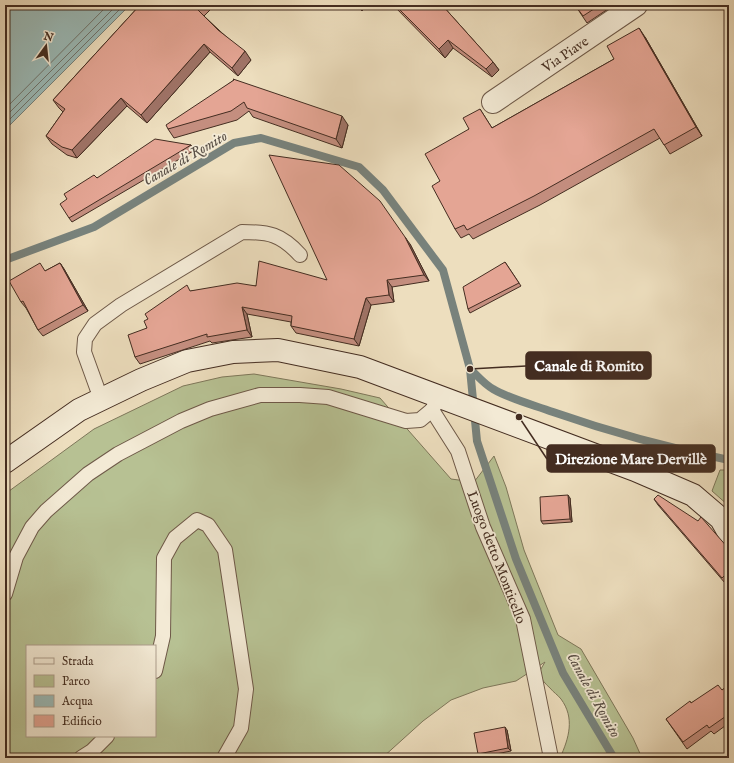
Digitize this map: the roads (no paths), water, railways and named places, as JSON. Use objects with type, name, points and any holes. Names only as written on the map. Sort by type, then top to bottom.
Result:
[{"type":"main road","name":"Via Piave","points":[[493,102],[636,5]]},
{"type":"main road","points":[[5,462],[79,410],[187,361],[233,352],[278,350],[360,367],[442,403],[503,421],[635,470],[693,495],[721,519],[729,533]]},
{"type":"lane","points":[[101,399],[84,352],[85,339],[95,324],[121,305],[242,232],[262,232],[273,235],[288,243],[300,255]]},
{"type":"lane","points":[[5,594],[16,557],[32,527],[46,511],[88,474],[118,454],[180,421],[210,409],[260,395],[328,397],[406,420],[420,420],[442,403]]},
{"type":"lane","name":"Luogo detto Monticello","points":[[442,403],[483,527],[523,619],[552,758]]},
{"type":"lane","points":[[156,667],[163,636],[164,558],[175,538],[197,520],[208,525],[225,550],[246,690],[241,728],[224,758]]},
{"type":"lane","points":[[81,758],[92,751],[106,737]]},
{"type":"water","points":[[5,5],[130,5],[5,130]]},
{"type":"waterway","name":"Canale di Romito","points":[[5,260],[94,227],[234,143],[261,138],[359,167],[383,190],[443,270],[470,369],[477,441],[516,559],[563,673],[614,758]]},
{"type":"waterway","points":[[470,369],[490,387],[522,402],[618,433],[662,445],[729,460]]},
{"type":"place","name":"Canale di Romito","points":[[470,369]]},
{"type":"place","name":"Direzione Mare Dervillè","points":[[519,417]]}]
